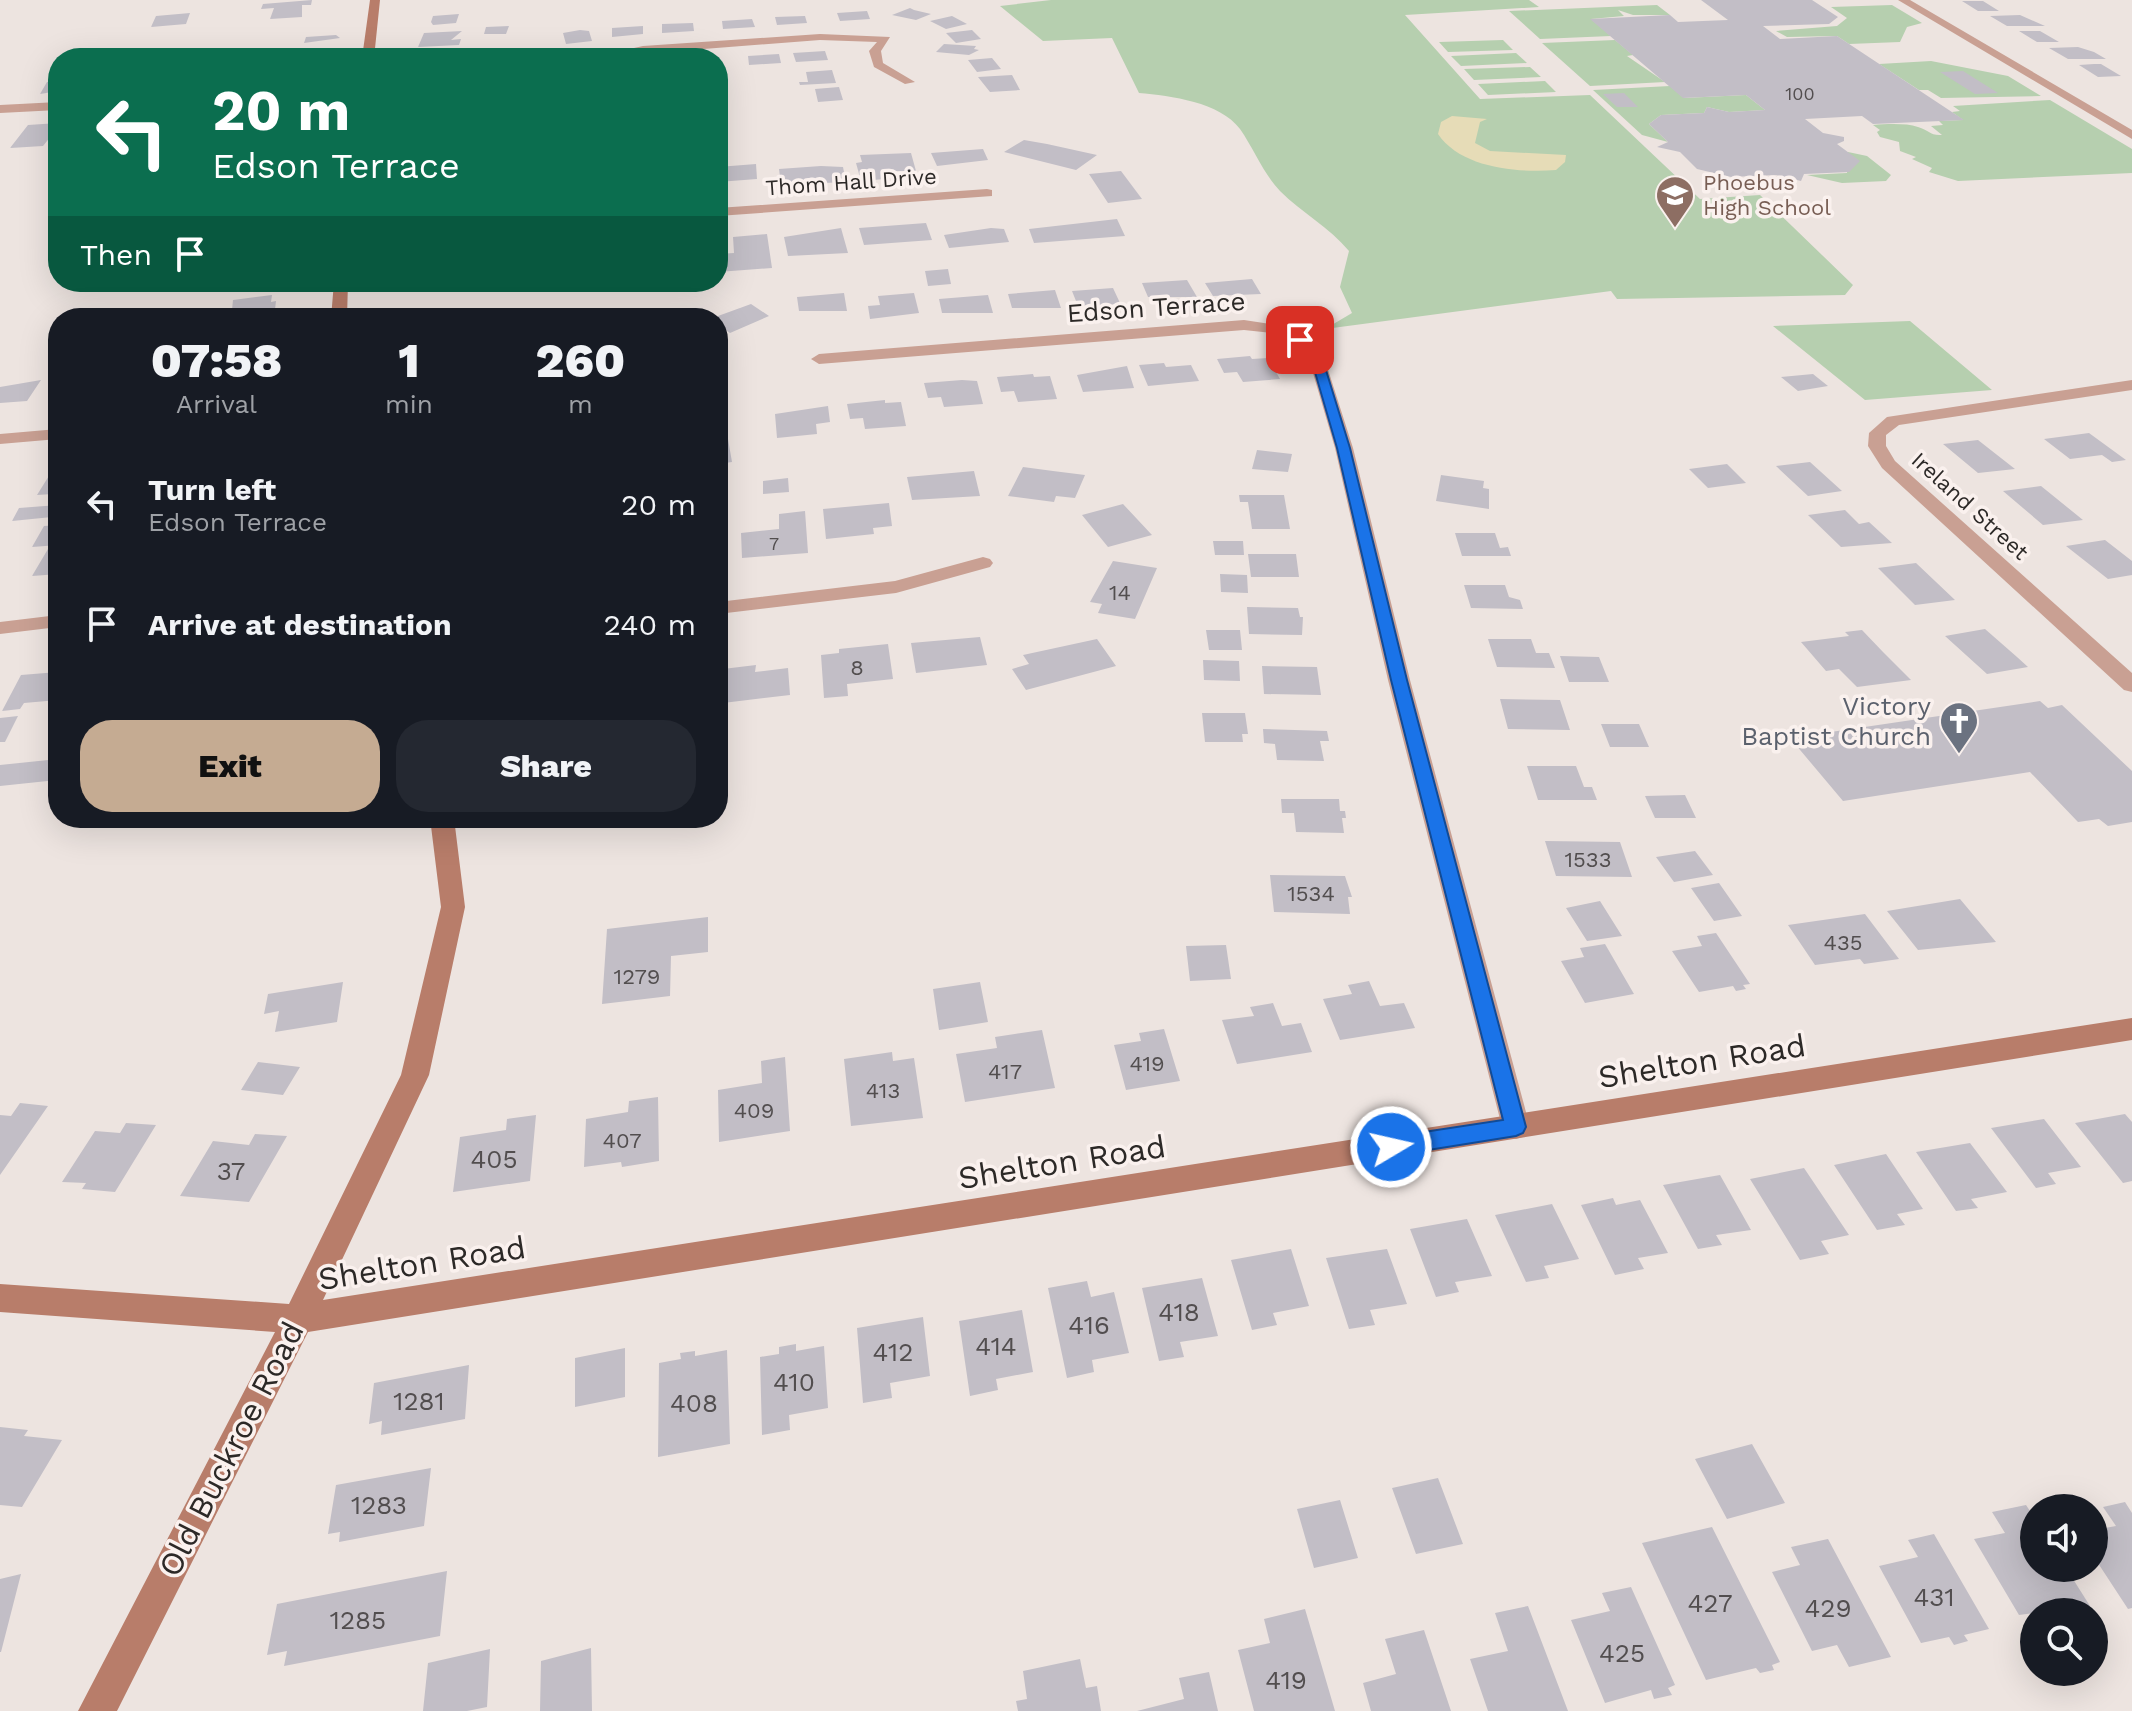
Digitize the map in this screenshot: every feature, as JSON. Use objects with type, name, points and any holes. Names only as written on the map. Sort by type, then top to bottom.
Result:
[{"type":"street","points":[[369,48],[375,0]]},
{"type":"street","points":[[1903,0],[2132,135]]},
{"type":"street","points":[[658,48],[820,37],[886,39],[875,51],[878,65],[909,82]]},
{"type":"street","points":[[0,109],[48,107]]},
{"type":"street","name":"Thom Hall Drive","points":[[728,211],[987,193]]},
{"type":"street","name":"Edson Terrace","points":[[819,359],[1244,325],[1277,329],[1300,340],[1315,354],[1344,448],[1399,680],[1516,1127]]},
{"type":"street","name":"Ireland Street","points":[[2132,385],[1893,421],[1878,433],[1877,446],[1888,464],[2132,685]]},
{"type":"street","points":[[0,439],[48,435]]},
{"type":"street","points":[[728,607],[896,587],[983,563]]},
{"type":"street","points":[[0,628],[48,622]]},
{"type":"street","name":"Old Buckroe Road","points":[[97,1711],[298,1319],[415,1075],[453,907],[443,828]]},
{"type":"street","name":"Shelton Road","points":[[0,1298],[298,1319],[2132,1029]]},
{"type":"green space","points":[[1051,0],[1529,0],[1539,7],[1405,15],[1480,99],[1590,95],[1700,199],[1760,195],[1853,285],[1845,295],[1617,299],[1611,291],[1325,329],[1352,313],[1340,287],[1349,251],[1280,191],[1240,129],[1220,112],[1194,102],[1139,93],[1112,38],[1043,41],[1000,6]]},
{"type":"green space","points":[[1657,5],[1670,15],[1633,15],[1618,10],[1624,16],[1591,19],[1611,36],[1540,39],[1509,11]]},
{"type":"green space","points":[[1892,5],[1922,23],[1907,27],[1900,42],[1849,44],[1837,36],[1787,37],[1776,31],[1837,26],[1847,18],[1831,7]]},
{"type":"green space","points":[[1503,40],[1513,50],[1448,52],[1439,42]]},
{"type":"green space","points":[[1615,40],[1633,55],[1627,56],[1665,82],[1590,86],[1542,43]]},
{"type":"green space","points":[[1516,53],[1527,63],[1461,66],[1451,56]]},
{"type":"green space","points":[[1931,61],[2008,76],[2041,96],[1941,98],[1928,90],[1919,90],[1879,64]]},
{"type":"green space","points":[[1530,67],[1541,77],[1474,80],[1464,69]]},
{"type":"green space","points":[[1545,81],[1556,92],[1488,95],[1478,84]]},
{"type":"green space","points":[[1670,86],[1684,98],[1746,95],[1765,110],[1729,112],[1707,107],[1704,113],[1661,115],[1649,124],[1668,142],[1642,135],[1593,90]]},
{"type":"green space","points":[[2050,100],[2132,149],[2132,173],[1958,181],[1929,172],[1932,168],[1900,151],[1899,142],[1880,137],[1877,132],[1880,130],[1873,125],[1908,125],[1942,135],[1931,126],[1943,125],[1939,121],[1963,120],[1952,112],[1960,111],[1953,106]]},
{"type":"green space","points":[[1848,152],[1867,156],[1891,175],[1886,181],[1842,183],[1807,175],[1847,173]]},
{"type":"green space","points":[[1910,321],[1992,390],[1865,400],[1773,326]]},
{"type":"sand","points":[[1452,116],[1487,119],[1480,122],[1475,143],[1490,151],[1566,155],[1565,162],[1556,170],[1541,171],[1508,169],[1475,161],[1448,145],[1438,134],[1441,122]]},
{"type":"building","points":[[312,0],[311,5],[302,5],[302,17],[270,19],[274,8],[261,9],[263,4]]},
{"type":"building","name":"Phoebus High School","points":[[1701,0],[1812,0],[1838,17],[1829,24],[1763,26],[1780,39],[1837,36],[1964,120],[1873,124],[1862,116],[1805,119],[1823,133],[1844,137],[1844,141],[1837,144],[1860,161],[1849,172],[1804,174],[1801,181],[1776,175],[1731,177],[1697,169],[1680,152],[1657,147],[1668,142],[1649,124],[1661,115],[1704,113],[1707,107],[1729,112],[1765,110],[1746,95],[1683,98],[1590,19],[1670,15],[1678,22],[1728,20]]},
{"type":"building","points":[[1962,1],[1983,1],[1999,11],[1978,11]]},
{"type":"building","points":[[910,8],[931,14],[916,20],[892,15]]},
{"type":"building","points":[[867,11],[870,19],[840,21],[837,13]]},
{"type":"building","points":[[190,13],[186,24],[151,27],[156,16]]},
{"type":"building","points":[[459,14],[456,23],[433,25],[431,22],[433,16]]},
{"type":"building","points":[[2020,15],[2045,26],[2007,26],[1990,16]]},
{"type":"building","points":[[805,16],[807,23],[777,25],[775,17]]},
{"type":"building","points":[[952,16],[967,24],[946,29],[930,21]]},
{"type":"building","points":[[752,19],[755,27],[723,29],[722,21]]},
{"type":"building","points":[[693,23],[694,31],[662,33],[662,24]]},
{"type":"building","points":[[509,26],[506,34],[484,34],[486,27]]},
{"type":"building","points":[[643,26],[643,34],[612,37],[612,28]]},
{"type":"building","points":[[972,30],[981,39],[956,43],[946,33]]},
{"type":"building","points":[[462,31],[451,40],[461,39],[459,45],[418,47],[424,33]]},
{"type":"building","points":[[589,31],[592,41],[566,44],[563,33]]},
{"type":"building","points":[[2019,31],[2040,31],[2059,42],[2037,42]]},
{"type":"building","points":[[336,35],[340,38],[304,43],[306,37]]},
{"type":"building","points":[[944,44],[976,46],[974,49],[979,50],[969,55],[936,52]]},
{"type":"building","points":[[2078,47],[2106,59],[2068,59],[2049,48]]},
{"type":"building","points":[[825,51],[828,60],[796,62],[793,53]]},
{"type":"building","points":[[779,54],[781,63],[749,65],[748,56]]},
{"type":"building","points":[[992,58],[1001,69],[977,72],[968,60]]},
{"type":"building","points":[[2101,64],[2121,76],[2098,77],[2079,65]]},
{"type":"building","points":[[832,70],[836,83],[800,85],[799,82],[808,82],[806,72]]},
{"type":"building","points":[[1963,71],[1998,93],[1975,94],[1940,72]]},
{"type":"building","points":[[1012,75],[1020,90],[990,92],[978,77]]},
{"type":"building","points":[[47,82],[48,93],[40,94]]},
{"type":"building","points":[[839,87],[843,100],[818,102],[815,89]]},
{"type":"building","points":[[1624,93],[1638,107],[1617,107],[1603,94]]},
{"type":"building","points":[[48,124],[48,140],[43,146],[10,148],[28,125]]},
{"type":"building","points":[[1024,140],[1097,155],[1076,170],[1004,152]]},
{"type":"building","points":[[983,149],[988,160],[937,166],[931,153]]},
{"type":"building","points":[[911,153],[916,171],[891,171],[883,173],[885,179],[861,181],[856,163],[862,162],[860,155]]},
{"type":"building","points":[[756,164],[757,179],[728,181],[728,166]]},
{"type":"building","points":[[843,167],[846,182],[781,185],[779,169]]},
{"type":"building","points":[[1121,171],[1142,199],[1108,203],[1089,174]]},
{"type":"building","points":[[1117,219],[1125,236],[1034,243],[1029,229]]},
{"type":"building","points":[[926,223],[932,240],[864,245],[859,228]]},
{"type":"building","points":[[841,228],[848,253],[788,256],[784,237]]},
{"type":"building","points":[[1004,229],[1009,242],[949,248],[944,235]]},
{"type":"building","points":[[767,234],[772,268],[728,271],[728,253],[734,253],[733,237]]},
{"type":"building","points":[[948,269],[951,284],[928,286],[925,271]]},
{"type":"building","points":[[1252,279],[1261,294],[1213,296],[1205,283]]},
{"type":"building","points":[[1187,280],[1197,297],[1148,297],[1142,283]]},
{"type":"building","points":[[1113,288],[1120,303],[1099,307],[1078,306],[1072,291]]},
{"type":"building","points":[[1055,290],[1061,308],[1012,308],[1008,294]]},
{"type":"building","points":[[844,293],[847,311],[799,311],[797,297]]},
{"type":"building","points":[[914,293],[919,313],[870,319],[868,306],[880,305],[878,296]]},
{"type":"building","points":[[272,295],[271,302],[276,301],[275,308],[232,308],[233,300]]},
{"type":"building","points":[[988,295],[993,313],[942,313],[939,299]]},
{"type":"building","points":[[751,304],[769,316],[730,333],[728,312]]},
{"type":"building","points":[[1250,356],[1252,359],[1268,358],[1280,379],[1243,382],[1237,372],[1224,373],[1217,359]]},
{"type":"building","points":[[1164,363],[1166,367],[1191,365],[1199,381],[1148,386],[1139,365]]},
{"type":"building","points":[[1127,366],[1134,388],[1083,392],[1077,375]]},
{"type":"building","points":[[1033,374],[1034,377],[1050,376],[1057,399],[1018,402],[1014,391],[1001,392],[997,377]]},
{"type":"building","points":[[1813,374],[1828,386],[1798,391],[1781,377]]},
{"type":"building","points":[[41,380],[27,401],[0,403],[0,387]]},
{"type":"building","points":[[977,381],[983,404],[944,407],[941,397],[928,398],[924,383]]},
{"type":"building","points":[[885,400],[885,403],[901,402],[906,426],[865,429],[863,418],[850,419],[847,404]]},
{"type":"building","points":[[828,406],[830,422],[816,424],[817,434],[777,438],[775,414]]},
{"type":"building","points":[[2089,433],[2126,460],[2112,462],[2102,455],[2070,459],[2044,439]]},
{"type":"building","points":[[728,439],[732,462],[728,463]]},
{"type":"building","points":[[1978,440],[2015,469],[1978,473],[1943,444]]},
{"type":"building","points":[[1257,450],[1292,454],[1288,472],[1252,469]]},
{"type":"building","points":[[1810,462],[1842,491],[1808,496],[1776,466]]},
{"type":"building","points":[[1727,464],[1746,483],[1708,488],[1689,469]]},
{"type":"building","points":[[1023,467],[1085,475],[1075,498],[1056,496],[1054,502],[1008,496]]},
{"type":"building","points":[[974,471],[980,496],[912,500],[907,477]]},
{"type":"building","points":[[1441,475],[1484,481],[1483,488],[1489,489],[1489,509],[1436,501]]},
{"type":"building","points":[[48,477],[48,494],[37,495]]},
{"type":"building","points":[[788,478],[789,492],[763,494],[763,481]]},
{"type":"building","points":[[2041,486],[2083,520],[2043,525],[2003,491]]},
{"type":"building","points":[[1239,495],[1284,495],[1290,529],[1252,529],[1248,502],[1240,502]]},
{"type":"building","points":[[889,503],[892,526],[873,528],[874,534],[826,539],[823,509]]},
{"type":"building","points":[[1123,504],[1152,535],[1108,547],[1082,515]]},
{"type":"building","points":[[48,506],[48,517],[12,521],[19,508]]},
{"type":"building","points":[[1845,510],[1859,524],[1869,522],[1892,543],[1841,547],[1808,515]]},
{"type":"building","points":[[805,511],[808,553],[742,558],[741,533],[779,529],[779,514]]},
{"type":"building","points":[[44,526],[48,526],[48,546],[32,547]]},
{"type":"building","points":[[1455,533],[1495,533],[1500,548],[1508,547],[1511,556],[1462,556]]},
{"type":"building","points":[[2105,540],[2132,561],[2132,575],[2108,579],[2066,546]]},
{"type":"building","points":[[1213,541],[1243,541],[1244,555],[1215,555]]},
{"type":"building","points":[[48,549],[48,575],[32,576]]},
{"type":"building","points":[[1248,554],[1296,554],[1299,577],[1251,577]]},
{"type":"building","points":[[1113,561],[1157,568],[1135,619],[1098,613],[1102,604],[1090,602]]},
{"type":"building","points":[[1916,563],[1955,600],[1915,605],[1878,568]]},
{"type":"building","points":[[1220,574],[1247,575],[1248,593],[1221,592]]},
{"type":"building","points":[[1464,585],[1505,585],[1509,597],[1520,600],[1523,609],[1471,608]]},
{"type":"building","points":[[1247,607],[1298,608],[1300,617],[1303,617],[1302,635],[1249,634]]},
{"type":"building","points":[[1985,629],[2028,667],[1987,674],[1945,636]]},
{"type":"building","points":[[1206,630],[1240,630],[1242,650],[1209,650]]},
{"type":"building","points":[[1862,630],[1911,680],[1857,687],[1839,669],[1826,671],[1801,642],[1849,636],[1845,632]]},
{"type":"building","points":[[980,637],[987,665],[916,673],[911,643]]},
{"type":"building","points":[[1097,639],[1116,666],[1026,690],[1012,669],[1029,664],[1023,655]]},
{"type":"building","points":[[1488,639],[1531,639],[1536,653],[1549,653],[1555,668],[1497,667]]},
{"type":"building","points":[[888,644],[893,679],[847,684],[848,696],[824,698],[821,655],[839,653],[839,649]]},
{"type":"building","points":[[1560,656],[1599,657],[1609,682],[1569,682]]},
{"type":"building","points":[[1203,660],[1239,661],[1240,681],[1204,680]]},
{"type":"building","points":[[756,665],[755,672],[788,668],[790,695],[728,702],[728,668]]},
{"type":"building","points":[[1262,666],[1317,667],[1321,695],[1264,694]]},
{"type":"building","points":[[48,673],[48,701],[24,703],[20,709],[2,711],[21,675]]},
{"type":"building","points":[[1500,699],[1560,700],[1570,730],[1508,729]]},
{"type":"building","name":"Victory Baptist Church","points":[[2040,701],[2048,708],[2062,705],[2132,771],[2132,822],[2108,826],[2099,819],[2078,822],[2030,772],[1843,801],[1790,738]]},
{"type":"building","points":[[1202,713],[1245,713],[1248,734],[1242,734],[1243,742],[1205,742]]},
{"type":"building","points":[[18,716],[5,742],[0,742],[0,718]]},
{"type":"building","points":[[1601,724],[1639,724],[1649,747],[1610,747]]},
{"type":"building","points":[[1263,729],[1327,731],[1329,741],[1320,741],[1324,761],[1277,760],[1275,744],[1264,743]]},
{"type":"building","points":[[48,760],[48,781],[0,786],[0,765]]},
{"type":"building","points":[[1527,766],[1576,766],[1584,787],[1592,787],[1597,800],[1538,800]]},
{"type":"building","points":[[1685,795],[1696,818],[1655,818],[1645,796]]},
{"type":"building","points":[[1281,799],[1339,799],[1340,811],[1345,811],[1346,818],[1342,818],[1344,833],[1296,832],[1294,813],[1282,813]]},
{"type":"building","points":[[1545,841],[1620,842],[1632,877],[1556,876]]},
{"type":"building","points":[[1695,851],[1713,875],[1674,882],[1656,857]]},
{"type":"building","points":[[1270,875],[1345,876],[1352,897],[1348,897],[1350,914],[1274,912]]},
{"type":"building","points":[[1719,883],[1742,916],[1714,921],[1691,888]]},
{"type":"building","points":[[1960,899],[1996,942],[1918,950],[1887,911]]},
{"type":"building","points":[[1600,901],[1622,936],[1587,941],[1566,908]]},
{"type":"building","points":[[1865,914],[1899,959],[1864,964],[1860,959],[1815,965],[1788,925]]},
{"type":"building","points":[[708,917],[708,952],[671,956],[670,996],[602,1004],[607,929]]},
{"type":"building","points":[[1716,933],[1750,984],[1743,985],[1746,989],[1736,991],[1733,986],[1699,992],[1672,951],[1702,946],[1697,936]]},
{"type":"building","points":[[1605,944],[1634,994],[1585,1003],[1561,961],[1584,957],[1580,948]]},
{"type":"building","points":[[1226,945],[1231,979],[1190,981],[1186,946]]},
{"type":"building","points":[[1369,981],[1380,1006],[1404,1003],[1415,1028],[1340,1040],[1323,999],[1352,994],[1348,985]]},
{"type":"building","points":[[343,982],[337,1022],[275,1032],[279,1011],[264,1014],[268,994]]},
{"type":"building","points":[[980,982],[988,1022],[939,1030],[933,989]]},
{"type":"building","points":[[1273,1003],[1282,1026],[1301,1023],[1312,1052],[1237,1064],[1222,1020],[1254,1016],[1250,1007]]},
{"type":"building","points":[[1164,1029],[1180,1081],[1126,1090],[1114,1045],[1141,1041],[1139,1033]]},
{"type":"building","points":[[1042,1030],[1055,1088],[965,1102],[956,1054],[997,1048],[995,1037]]},
{"type":"building","points":[[892,1052],[893,1061],[914,1058],[923,1118],[851,1126],[844,1059]]},
{"type":"building","points":[[785,1057],[790,1131],[719,1142],[718,1090],[762,1083],[761,1061]]},
{"type":"building","points":[[258,1062],[300,1067],[283,1095],[241,1090]]},
{"type":"building","points":[[658,1097],[659,1161],[622,1167],[621,1162],[584,1167],[586,1119],[628,1112],[629,1101]]},
{"type":"building","points":[[20,1103],[48,1106],[0,1175],[0,1115],[11,1116]]},
{"type":"building","points":[[2125,1114],[2132,1122],[2132,1181],[2123,1183],[2075,1123]]},
{"type":"building","points":[[536,1115],[530,1181],[453,1192],[460,1137],[506,1130],[507,1119]]},
{"type":"building","points":[[2044,1119],[2081,1167],[2048,1173],[2056,1184],[2036,1188],[1991,1128]]},
{"type":"building","points":[[126,1123],[156,1125],[115,1192],[82,1189],[86,1183],[62,1182],[95,1131],[120,1133]]},
{"type":"building","points":[[255,1134],[287,1136],[249,1202],[180,1196],[213,1141],[249,1145]]},
{"type":"building","points":[[1970,1143],[2007,1192],[1971,1199],[1978,1208],[1956,1211],[1916,1152]]},
{"type":"building","points":[[1886,1154],[1923,1209],[1897,1214],[1905,1225],[1877,1230],[1834,1165]]},
{"type":"building","points":[[1804,1168],[1849,1235],[1821,1241],[1829,1254],[1800,1260],[1750,1179]]},
{"type":"building","points":[[1720,1175],[1751,1230],[1716,1235],[1722,1245],[1698,1249],[1663,1185]]},
{"type":"building","points":[[1613,1198],[1616,1205],[1640,1200],[1668,1253],[1638,1258],[1644,1269],[1615,1275],[1581,1205]]},
{"type":"building","points":[[1552,1204],[1579,1259],[1544,1266],[1549,1278],[1526,1282],[1495,1215]]},
{"type":"building","points":[[1467,1219],[1492,1276],[1455,1282],[1459,1292],[1436,1297],[1410,1229]]},
{"type":"building","points":[[1291,1249],[1309,1306],[1273,1313],[1277,1325],[1252,1330],[1231,1260]]},
{"type":"building","points":[[1387,1249],[1407,1304],[1370,1310],[1375,1325],[1349,1329],[1326,1258]]},
{"type":"building","points":[[1202,1278],[1218,1336],[1180,1342],[1184,1357],[1159,1361],[1142,1288]]},
{"type":"building","points":[[1087,1281],[1091,1297],[1114,1292],[1129,1353],[1092,1360],[1094,1372],[1067,1378],[1048,1288]]},
{"type":"building","points":[[1022,1310],[1033,1372],[996,1379],[998,1390],[970,1396],[959,1321]]},
{"type":"building","points":[[923,1317],[930,1376],[890,1383],[892,1398],[863,1403],[857,1328]]},
{"type":"building","points":[[796,1344],[796,1351],[824,1346],[828,1408],[789,1415],[790,1430],[762,1435],[760,1357],[779,1354],[779,1347]]},
{"type":"building","points":[[625,1348],[625,1397],[575,1407],[575,1358]]},
{"type":"building","points":[[727,1350],[730,1444],[658,1457],[659,1363],[681,1359],[680,1353],[695,1351],[695,1356]]},
{"type":"building","points":[[469,1365],[465,1419],[381,1435],[382,1421],[369,1424],[374,1383]]},
{"type":"building","points":[[0,1427],[28,1430],[24,1436],[62,1440],[22,1507],[0,1505]]},
{"type":"building","points":[[1752,1444],[1785,1503],[1727,1519],[1695,1459]]},
{"type":"building","points":[[431,1468],[424,1526],[339,1542],[340,1532],[328,1534],[336,1485]]},
{"type":"building","points":[[1438,1478],[1463,1544],[1416,1554],[1392,1488]]},
{"type":"building","points":[[1340,1500],[1358,1558],[1314,1568],[1297,1509]]},
{"type":"building","points":[[2125,1502],[2132,1513],[2132,1608],[2128,1609],[2108,1578],[2108,1527],[2116,1526],[2108,1514],[2108,1506]]},
{"type":"building","points":[[2020,1506],[2020,1582],[2075,1582],[2085,1598],[2020,1598],[2019,1615],[1974,1539],[2005,1533],[1992,1512]]},
{"type":"building","points":[[1712,1527],[1780,1662],[1772,1665],[1774,1670],[1760,1673],[1756,1668],[1706,1680],[1642,1543]]},
{"type":"building","points":[[1934,1534],[1989,1629],[1964,1635],[1968,1641],[1954,1645],[1949,1637],[1921,1643],[1879,1566],[1918,1557],[1908,1540]]},
{"type":"building","points":[[1828,1539],[1891,1657],[1849,1667],[1837,1645],[1812,1651],[1772,1572],[1800,1565],[1791,1547]]},
{"type":"building","points":[[447,1571],[440,1636],[284,1666],[287,1651],[267,1655],[277,1604]]},
{"type":"building","points":[[21,1574],[1,1652],[0,1652],[0,1579]]},
{"type":"building","points":[[1631,1587],[1675,1685],[1668,1688],[1672,1695],[1654,1699],[1651,1690],[1605,1703],[1571,1620],[1610,1611],[1602,1593]]},
{"type":"building","points":[[1528,1606],[1568,1711],[1488,1711],[1470,1659],[1508,1651],[1495,1613]]},
{"type":"building","points":[[1305,1609],[1335,1711],[1254,1711],[1238,1650],[1270,1643],[1264,1619]]},
{"type":"building","points":[[1424,1630],[1451,1711],[1371,1711],[1363,1683],[1396,1674],[1385,1639]]},
{"type":"building","points":[[591,1648],[592,1711],[540,1711],[541,1661]]},
{"type":"building","points":[[490,1649],[487,1707],[467,1711],[423,1711],[428,1663]]},
{"type":"building","points":[[1080,1659],[1086,1688],[1097,1686],[1101,1711],[1018,1711],[1016,1701],[1027,1699],[1023,1671]]},
{"type":"building","points":[[1209,1672],[1218,1711],[1137,1711],[1184,1699],[1179,1678]]},
{"type":"place","name":"Phoebus High School","points":[[1675,229]]},
{"type":"place","name":"Victory Baptist Church","points":[[1959,755]]},
{"type":"route","points":[[1300,340],[1315,354],[1344,448],[1399,680],[1516,1127],[1391,1147]]}]
